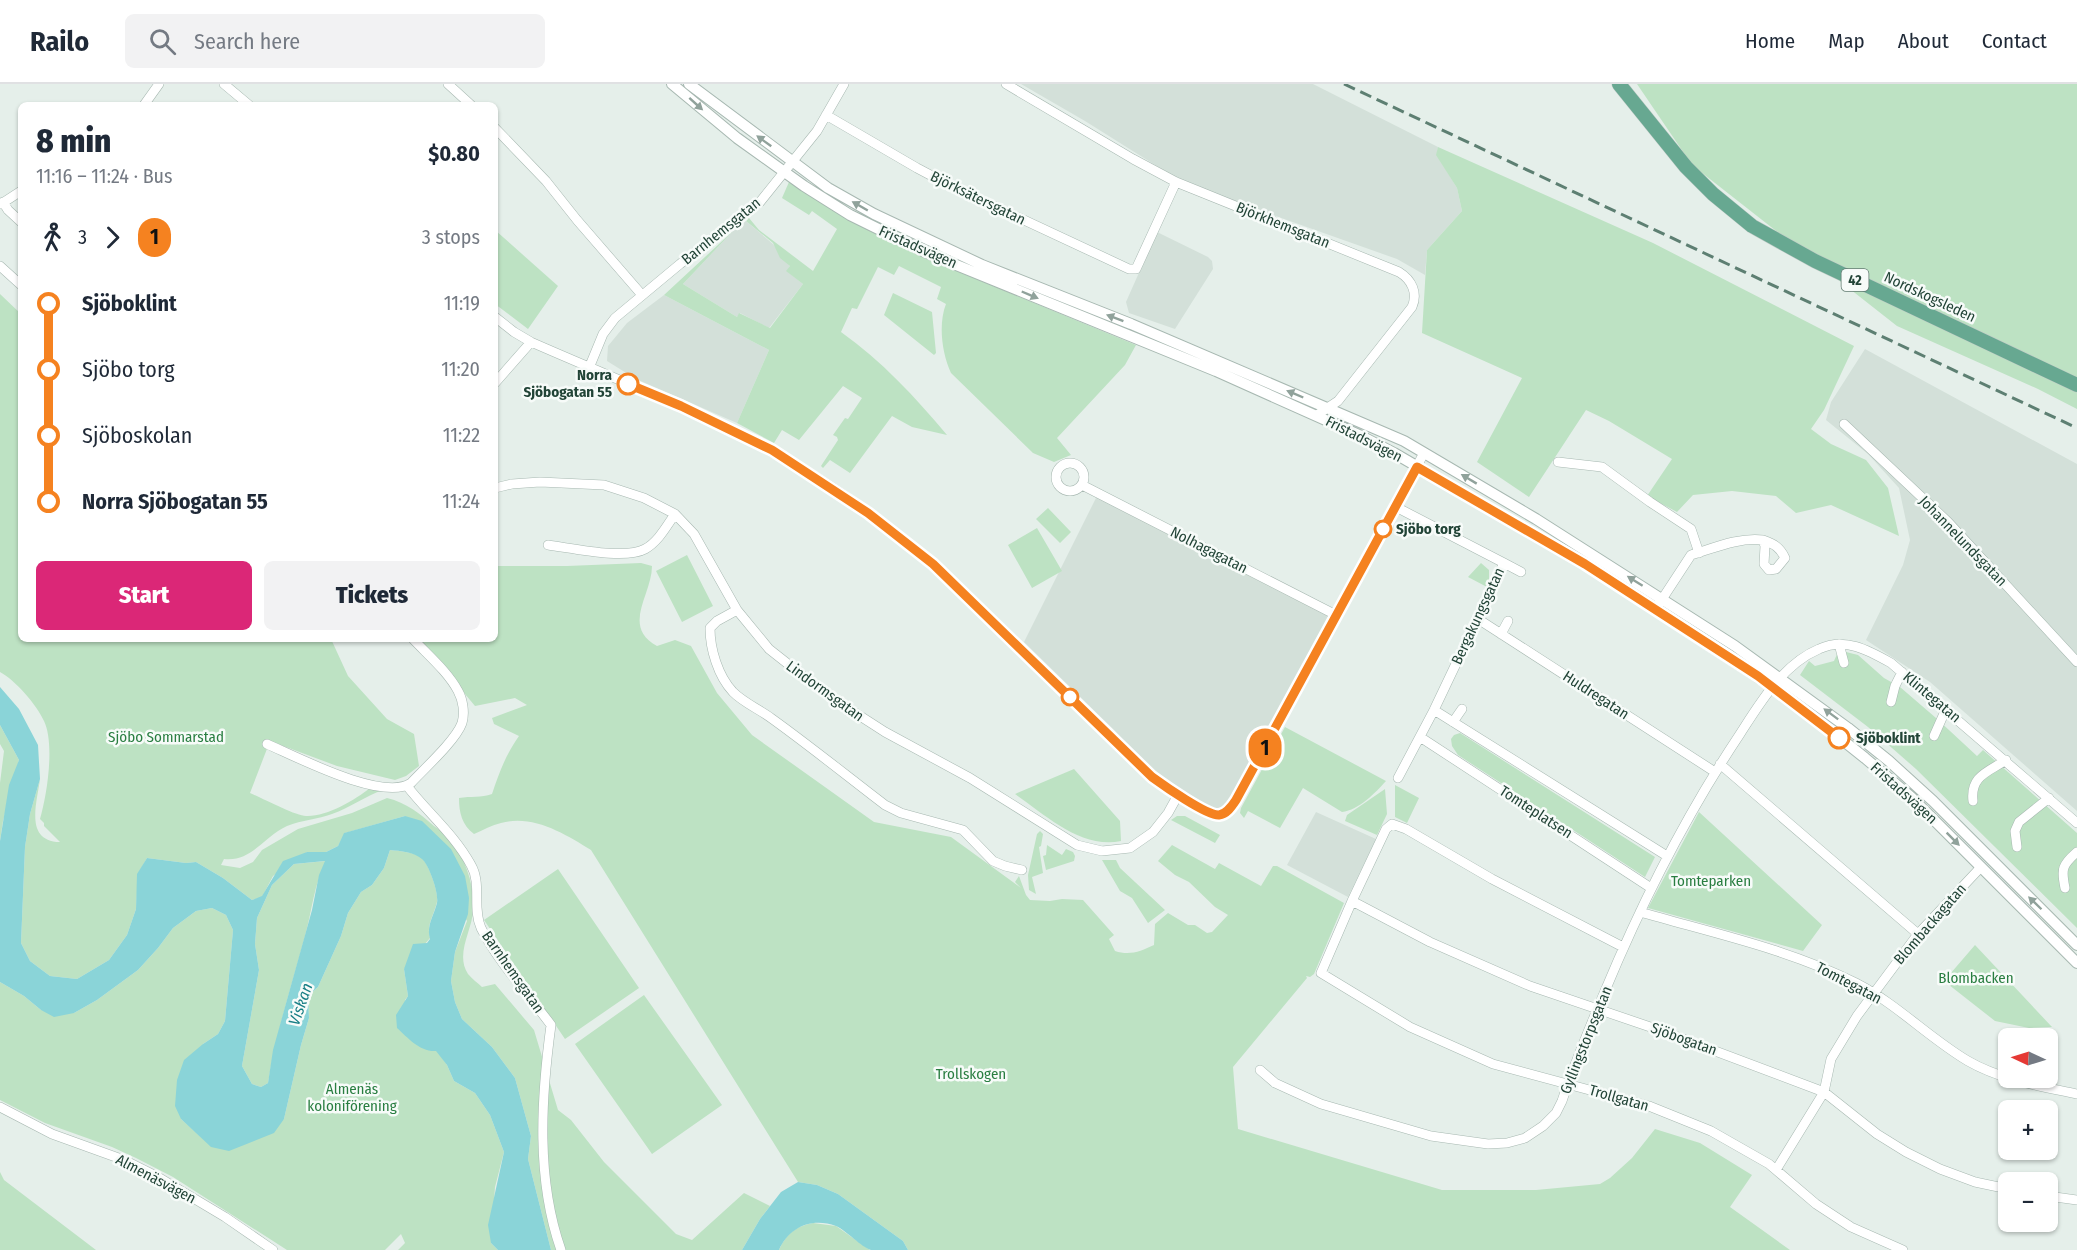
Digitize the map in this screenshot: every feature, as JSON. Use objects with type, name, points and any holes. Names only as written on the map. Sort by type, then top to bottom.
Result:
[{"type":"main road","name":"Nordskogsleden","points":[[1619,84],[1686,167],[1713,194],[1752,226],[1815,261],[2077,385]]},
{"type":"street","points":[[146,102],[159,84]]},
{"type":"street","points":[[224,84],[245,102]]},
{"type":"street","points":[[448,84],[468,102]]},
{"type":"street","name":"Fristadsvägen","points":[[672,84],[737,138],[850,215],[927,252],[1216,370],[1317,415],[1394,453],[1585,564],[1728,656],[1812,700],[1889,761],[1933,801],[2077,945]]},
{"type":"street","name":"Fristadsvägen","points":[[689,84],[828,188],[874,214],[982,265],[1131,324],[1404,441],[1663,599],[1735,646],[1810,714],[1896,784],[2077,963]]},
{"type":"street","name":"Barnhemsgatan","points":[[589,368],[608,325],[642,295],[760,202],[817,131],[844,84]]},
{"type":"street","name":"Björkhemsgatan","points":[[1006,84],[1176,182],[1399,272],[1412,285],[1415,291],[1412,307],[1338,401],[1317,415]]},
{"type":"street","name":"Björksätersgatan","points":[[826,114],[951,186],[1129,269],[1136,269],[1176,182]]},
{"type":"street","points":[[498,131],[546,181],[642,295]]},
{"type":"street","points":[[18,193],[2,203],[18,219]]},
{"type":"street","points":[[0,266],[18,282]]},
{"type":"street","points":[[498,319],[531,342],[681,406],[772,450],[868,513],[933,564],[1152,777],[1178,795],[1214,814],[1224,813],[1236,800],[1424,453]]},
{"type":"street","points":[[498,379],[531,342]]},
{"type":"street","name":"Johannelundsgatan","points":[[1844,424],[1948,522],[2077,662]]},
{"type":"street","points":[[1558,462],[1602,467],[1691,529],[1699,553]]},
{"type":"street","name":"Lindormsgatan","points":[[498,487],[540,482],[604,485],[644,498],[675,514],[694,534],[737,610],[769,649],[826,694],[885,732],[970,778],[1077,845],[1102,851],[1130,848],[1153,832],[1178,795]]},
{"type":"street","name":"Nolhagagatan","points":[[1082,485],[1336,615]]},
{"type":"street","name":"Bergakungsgatan","points":[[1396,507],[1504,563],[1434,710],[1398,778]]},
{"type":"street","points":[[548,545],[623,554],[636,553],[654,542],[675,514]]},
{"type":"street","points":[[1655,610],[1691,555],[1751,539],[1763,540]]},
{"type":"street","points":[[1504,563],[1521,572]]},
{"type":"street","points":[[737,610],[717,621],[710,628],[710,641],[720,670],[732,690],[885,805],[901,813],[963,830],[993,861],[1005,867],[1022,870]]},
{"type":"street","name":"Huldregatan","points":[[1478,619],[1505,640],[1717,768],[1918,934]]},
{"type":"street","points":[[1505,640],[1508,621]]},
{"type":"street","points":[[267,744],[343,777],[394,789],[407,786],[453,737],[462,723],[463,711],[458,691],[451,680],[416,642]]},
{"type":"street","points":[[1777,683],[1792,666],[1819,649],[1839,644],[1844,663]]},
{"type":"street","name":"Klintegatan","points":[[1839,644],[1860,647],[1891,663],[2077,823]]},
{"type":"street","points":[[1891,702],[1902,672]]},
{"type":"street","name":"Gyllingstorpsgatan","points":[[1260,1070],[1275,1083],[1321,1104],[1431,1136],[1488,1144],[1507,1143],[1526,1138],[1543,1126],[1556,1113],[1623,947],[1667,856],[1717,768],[1777,683]]},
{"type":"street","points":[[1453,722],[1462,709]]},
{"type":"street","points":[[1934,736],[1946,709]]},
{"type":"street","points":[[1434,710],[1667,856]]},
{"type":"street","name":"Tomteplatsen","points":[[1420,737],[1652,888]]},
{"type":"street","points":[[1973,801],[1972,788],[1975,782],[2006,760]]},
{"type":"street","name":"Barnhemsgatan","points":[[407,786],[459,843],[473,868],[478,894],[477,916],[482,928],[501,958],[551,1025],[544,1090],[545,1178],[550,1209],[561,1250]]},
{"type":"street","points":[[2017,847],[2016,831],[2019,822],[2049,798]]},
{"type":"street","points":[[1352,901],[1386,829],[1392,824],[1406,829],[1492,879],[1623,947]]},
{"type":"street","points":[[2065,888],[2063,878],[2065,862],[2077,852]]},
{"type":"street","name":"Blombackagatan","points":[[1776,1170],[1824,1092],[1831,1059],[1857,1016],[1918,934],[1981,867]]},
{"type":"street","name":"Trollgatan","points":[[1352,901],[1321,973],[1421,1032],[1493,1064],[1649,1106],[1711,1131],[1769,1164],[1816,1204],[1851,1227],[1903,1250]]},
{"type":"street","name":"Sjöbogatan","points":[[1352,901],[1430,942],[1530,986],[1662,1031],[1824,1092],[1877,1134],[1905,1152],[1940,1169],[1975,1182],[1998,1187]]},
{"type":"street","name":"Tomtegatan","points":[[1640,912],[1810,962],[1875,993],[1940,1043],[1970,1062],[2016,1080],[2077,1094]]},
{"type":"street","name":"Almenäsvägen","points":[[0,1107],[52,1134],[124,1160],[158,1177],[225,1217],[273,1250]]},
{"type":"street","points":[[2058,1197],[2077,1200]]},
{"type":"shaded area","points":[[1021,84],[1313,84],[1438,147],[1437,155],[1457,188],[1462,211],[1427,250],[1425,275],[1397,259],[1250,207],[1171,175]]},
{"type":"shaded area","points":[[746,221],[773,244],[790,266],[787,271],[803,284],[769,328],[740,313],[737,317],[683,284],[733,231]]},
{"type":"shaded area","points":[[1157,232],[1212,261],[1213,269],[1175,329],[1129,313],[1126,302]]},
{"type":"shaded area","points":[[664,295],[769,350],[737,423],[636,379],[607,361],[608,346],[627,323]]},
{"type":"shaded area","points":[[1865,349],[2077,464],[2077,811],[1930,682],[1866,640],[1903,565],[1910,540],[1899,488],[1868,454],[1826,420],[1831,402]]},
{"type":"shaded area","points":[[1098,494],[1333,615],[1229,804],[1215,810],[1154,774],[1113,729],[1024,642]]},
{"type":"shaded area","points":[[1316,812],[1376,839],[1348,897],[1287,865]]},
{"type":"green space","points":[[1637,84],[2077,84],[2077,409],[2038,389],[1897,326],[1692,165]]},
{"type":"green space","points":[[1438,147],[1653,243],[1854,346],[1824,410],[1811,429],[1831,444],[1866,460],[1888,488],[1899,536],[1831,505],[1796,513],[1776,496],[1732,491],[1693,495],[1677,512],[1647,496],[1672,459],[1609,421],[1586,410],[1529,497],[1477,462],[1522,378],[1422,333],[1427,250],[1462,211],[1457,188],[1436,155]]},
{"type":"green space","points":[[789,182],[887,240],[923,257],[1136,345],[1125,365],[1057,438],[1071,455],[1054,462],[1033,453],[951,373],[942,339],[942,321],[946,304],[937,299],[941,287],[899,266],[894,275],[878,267],[857,309],[852,308],[841,332],[897,380],[947,435],[912,427],[892,416],[850,473],[830,460],[823,468],[821,466],[838,440],[833,435],[845,418],[848,419],[862,398],[843,386],[799,440],[782,430],[774,443],[737,423],[769,350],[664,295],[733,231],[683,284],[737,317],[739,313],[770,328],[803,284],[786,271],[790,266],[780,258],[773,243],[746,221],[749,218],[759,230],[813,271],[837,229],[812,211],[809,215],[782,198]]},
{"type":"green space","points":[[498,233],[558,286],[528,329],[498,306]]},
{"type":"green space","points":[[893,293],[932,312],[936,353],[934,355],[884,315]]},
{"type":"green space","name":"Sjöbo Sommarstad","points":[[0,294],[18,311],[18,642],[332,642],[348,676],[387,719],[414,734],[419,766],[406,776],[395,780],[337,766],[270,741],[250,793],[287,810],[301,815],[314,816],[340,807],[370,788],[383,790],[332,814],[287,826],[250,853],[234,859],[224,859],[221,865],[240,868],[253,862],[262,850],[298,829],[352,813],[387,798],[418,813],[449,838],[460,854],[471,881],[473,911],[464,951],[464,966],[468,974],[482,987],[495,984],[534,1030],[558,1110],[571,1120],[604,1162],[676,1234],[692,1240],[744,1193],[770,1206],[742,1250],[551,1250],[528,1159],[531,1136],[515,1078],[492,1047],[462,1019],[455,1002],[451,981],[455,952],[467,921],[405,816],[345,833],[338,846],[326,852],[307,852],[273,876],[262,897],[252,900],[223,878],[196,862],[186,863],[147,858],[138,874],[136,909],[127,935],[109,960],[77,979],[50,976],[30,961],[21,943],[25,847],[30,814],[40,779],[35,819],[37,828],[41,835],[49,840],[60,842],[40,819],[47,784],[49,756],[49,743],[44,721],[25,694],[0,672]]},
{"type":"green space","points":[[1048,508],[1071,532],[1060,543],[1036,519]]},
{"type":"green space","points":[[1037,528],[1062,571],[1032,588],[1008,545]]},
{"type":"green space","points":[[687,555],[713,606],[682,622],[656,571]]},
{"type":"green space","name":"Trollskogen","points":[[641,563],[652,566],[640,620],[641,629],[646,638],[657,646],[675,640],[691,646],[717,693],[752,735],[874,822],[951,837],[1021,888],[1015,882],[1019,876],[1030,900],[1083,900],[1114,935],[1109,939],[1115,951],[1131,953],[1154,945],[1155,924],[1168,913],[1207,933],[1212,932],[1228,915],[1215,907],[1189,882],[1175,875],[1158,861],[1172,845],[1215,869],[1219,863],[1261,886],[1273,866],[1277,866],[1344,903],[1314,974],[1310,977],[1306,976],[1307,978],[1233,1067],[1238,1129],[1442,1190],[1536,1190],[1600,1184],[1632,1158],[1655,1129],[1700,1143],[1752,1175],[1730,1207],[1790,1250],[908,1250],[903,1241],[838,1194],[817,1185],[798,1182],[591,850],[560,832],[537,823],[513,821],[501,823],[474,834],[462,818],[459,798],[492,794],[503,764],[519,736],[494,724],[492,718],[527,705],[515,698],[475,706],[422,642],[498,642],[498,566]]},
{"type":"green space","points":[[1481,563],[1489,570],[1487,587],[1468,577]]},
{"type":"green space","points":[[1838,652],[1858,655],[1884,678],[1900,687],[1977,756],[1983,750],[2077,833],[2077,928],[1916,769],[1868,727],[1800,675],[1809,661],[1815,666],[1834,661]]},
{"type":"green space","points":[[0,725],[19,760],[0,841],[0,783],[4,751],[0,744]]},
{"type":"green space","points":[[1285,727],[1386,781],[1366,800],[1348,811],[1342,812],[1303,788],[1280,828],[1248,811],[1244,818],[1240,813],[1241,808]]},
{"type":"green space","points":[[1460,733],[1655,857],[1645,877],[1458,755],[1452,746],[1451,739]]},
{"type":"green space","points":[[1074,769],[1120,821],[1121,841],[1106,842],[1078,835],[1051,820],[1015,794]]},
{"type":"green space","points":[[1395,785],[1419,798],[1407,823],[1395,817]]},
{"type":"green space","points":[[1385,789],[1387,814],[1377,835],[1345,821],[1347,815]]},
{"type":"green space","name":"Tomteparken","points":[[1699,812],[1822,925],[1803,951],[1648,908]]},
{"type":"green space","points":[[1177,816],[1185,816],[1220,835],[1215,843],[1171,820]]},
{"type":"green space","points":[[1040,831],[1043,834],[1039,847],[1043,873],[1032,877],[1036,894],[1029,890],[1028,875],[1037,834]]},
{"type":"green space","points":[[1047,845],[1062,855],[1066,849],[1073,852],[1074,861],[1046,870],[1043,856],[1046,855]]},
{"type":"green space","name":"Almenäs koloniförening","points":[[390,850],[411,853],[422,858],[435,886],[437,902],[430,924],[430,938],[404,969],[408,996],[405,1000],[447,1065],[454,1081],[475,1093],[490,1115],[504,1152],[495,1187],[491,1243],[498,1250],[398,1250],[405,1243],[401,1234],[385,1250],[287,1250],[173,1177],[112,1147],[45,1123],[0,1100],[0,982],[24,996],[41,1010],[74,1013],[97,1000],[138,970],[173,928],[196,911],[212,908],[226,915],[233,930],[225,1021],[218,1034],[203,1044],[181,1119],[211,1146],[229,1150],[284,1119],[309,1018],[308,996],[318,987],[341,936],[348,913],[361,892],[372,885],[384,868]]},
{"type":"green space","points":[[1102,860],[1116,860],[1120,868],[1165,910],[1148,923],[1132,898],[1120,891]]},
{"type":"green space","points":[[326,861],[316,888],[268,1083],[261,1087],[252,1084],[242,1066],[259,970],[255,944],[257,918],[272,885],[294,864]]},
{"type":"green space","points":[[558,869],[639,988],[565,1039],[484,920]]},
{"type":"green space","name":"Blombacken","points":[[1975,945],[2052,1027],[2029,1028],[1995,1021],[1944,981]]},
{"type":"green space","points":[[644,995],[722,1105],[652,1154],[575,1044]]},
{"type":"green space","points":[[0,1172],[4,1180],[96,1250],[0,1250]]},
{"type":"green space","points":[[813,1223],[836,1226],[870,1250],[779,1250],[792,1232]]},
{"type":"water","name":"Viskan","points":[[0,687],[19,709],[38,745],[40,779],[30,814],[25,847],[21,943],[30,961],[50,976],[77,979],[109,960],[127,935],[136,909],[137,874],[147,858],[186,863],[196,862],[223,878],[252,900],[262,896],[283,861],[307,852],[326,852],[338,846],[344,833],[405,816],[422,821],[451,849],[465,876],[469,898],[468,914],[455,952],[451,981],[455,1002],[462,1019],[492,1047],[515,1078],[531,1136],[528,1159],[551,1250],[498,1250],[491,1243],[488,1225],[504,1152],[490,1115],[475,1093],[454,1081],[447,1065],[436,1051],[420,1047],[397,1028],[396,1015],[408,996],[404,969],[413,944],[427,943],[430,939],[430,925],[437,903],[433,880],[422,859],[411,853],[390,850],[384,868],[372,885],[361,892],[348,913],[341,936],[318,987],[308,996],[309,1018],[284,1119],[274,1133],[229,1151],[211,1147],[181,1119],[175,1106],[177,1080],[184,1060],[218,1034],[225,1021],[233,930],[226,915],[212,908],[196,911],[173,928],[138,970],[97,1000],[74,1013],[54,1017],[0,982],[0,841],[9,785],[19,760],[0,725]],"holes":[[[325,861],[319,875],[312,910],[273,1050],[268,1083],[261,1087],[252,1084],[242,1066],[259,970],[255,944],[257,918],[272,885],[294,864]]]},
{"type":"water","points":[[798,1182],[817,1185],[838,1194],[903,1241],[908,1250],[871,1250],[836,1226],[818,1223],[795,1230],[783,1242],[779,1250],[742,1250],[760,1219],[781,1192]]},
{"type":"railway","points":[[1344,84],[2077,428]]},
{"type":"bus line","name":"1","points":[[628,384],[681,406],[772,450],[868,513],[933,564],[1152,777],[1178,795],[1214,814],[1224,813],[1236,800],[1417,467],[1585,564],[1758,676],[1839,738]]},
{"type":"place","name":"Norra Sjöbogatan 55","points":[[628,384]]},
{"type":"place","name":"Sjöbo torg","points":[[1383,529]]},
{"type":"place","name":"Sjöboklint","points":[[1839,738]]}]
